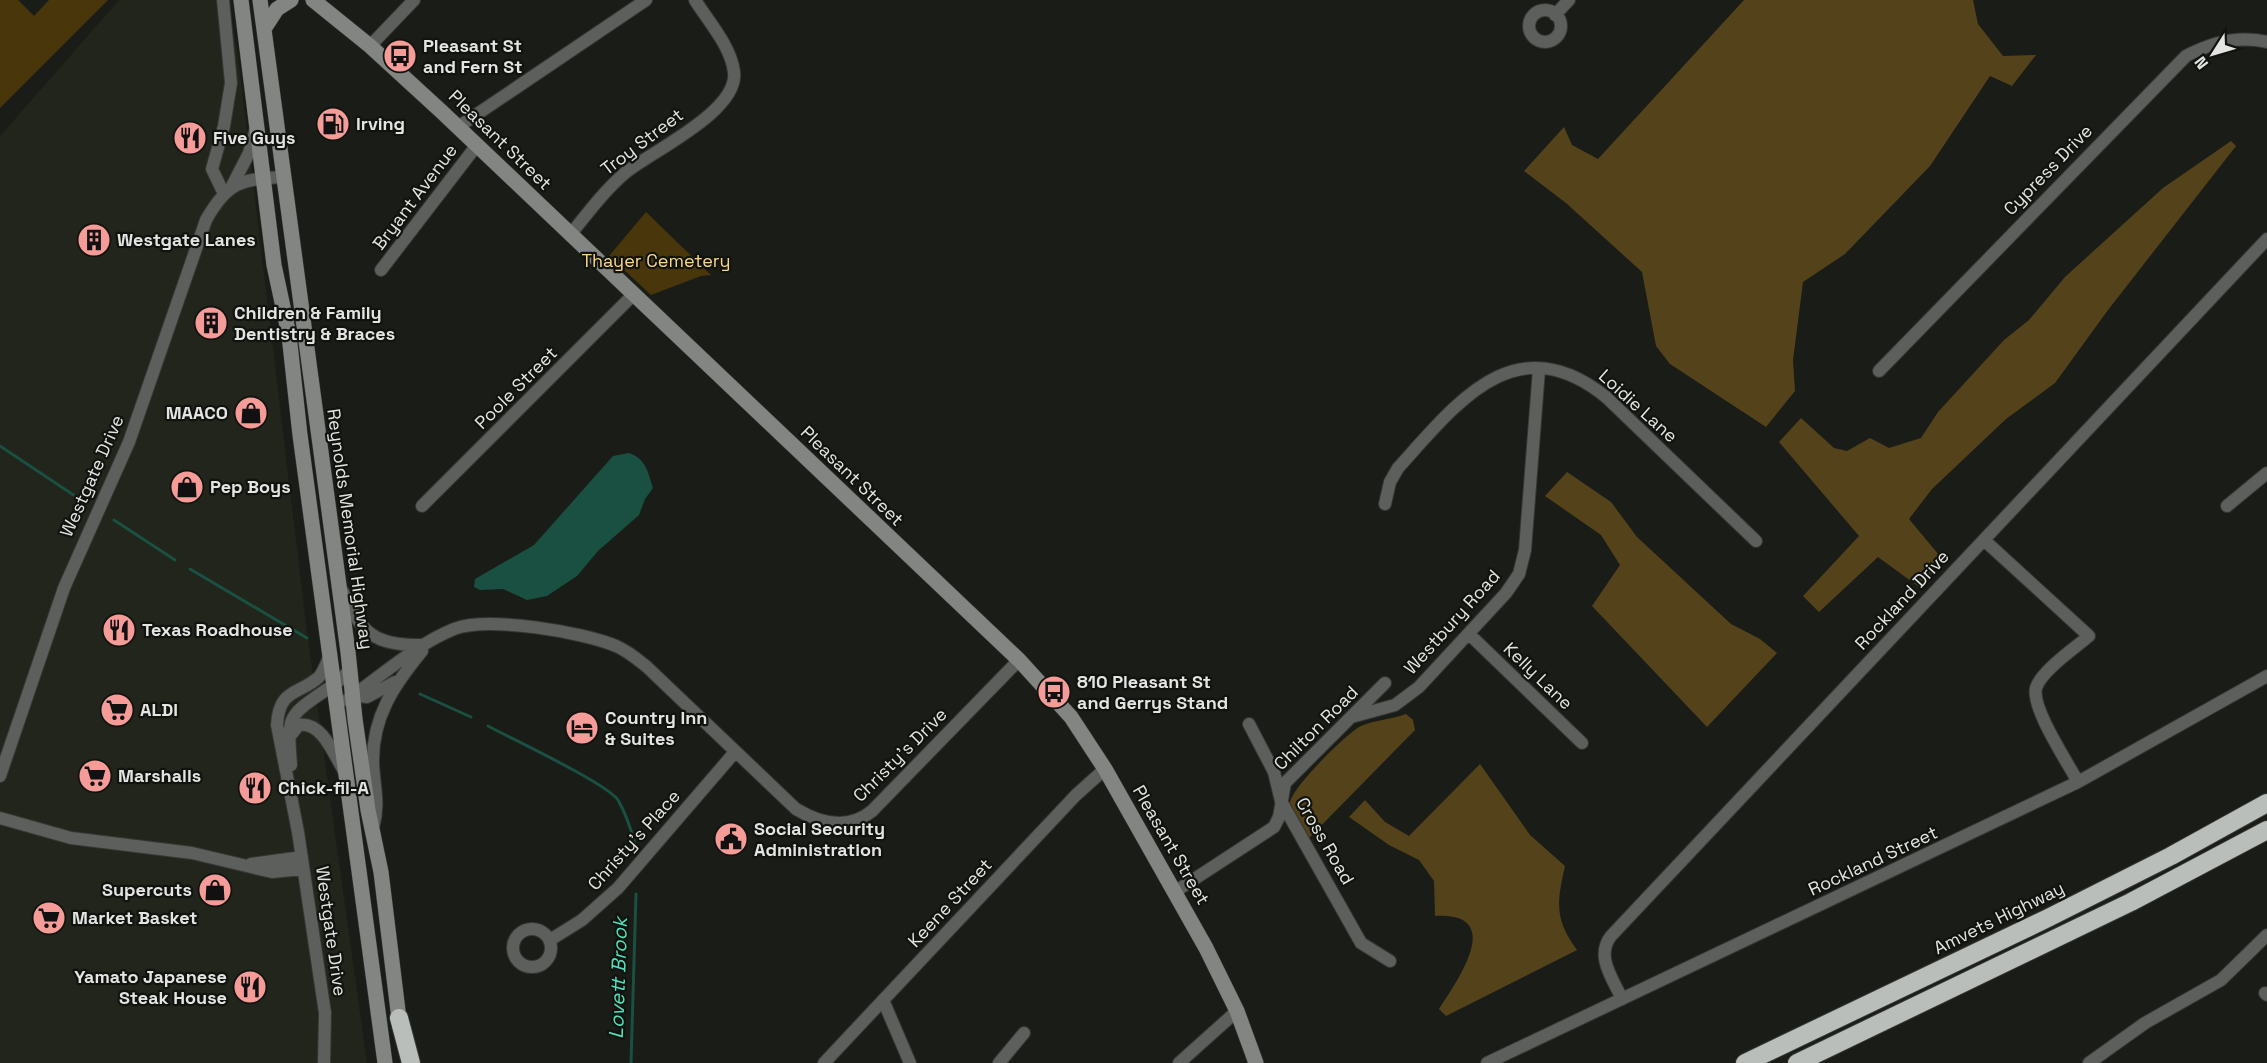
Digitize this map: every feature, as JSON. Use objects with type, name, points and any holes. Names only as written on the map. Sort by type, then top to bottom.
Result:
[{"type":"highway","name":"Amvets Highway","points":[[1745,1063],[2048,918],[2171,856],[2267,803]]},
{"type":"highway","points":[[1797,1063],[2132,902],[2267,830]]},
{"type":"highway","points":[[399,1018],[411,1063]]},
{"type":"main road","name":"Reynolds Memorial Highway","points":[[240,0],[277,284],[289,335],[330,655],[341,677],[345,704],[355,719],[368,810],[373,828],[405,1063]]},
{"type":"main road","name":"Reynolds Memorial Highway","points":[[260,0],[338,581],[341,677],[345,704],[346,774],[385,1063]]},
{"type":"main road","points":[[264,28],[277,9],[291,0]]},
{"type":"main road","name":"Pleasant Street","points":[[312,0],[370,46],[458,127],[1018,660],[1071,717],[1105,769],[1176,891],[1237,1011],[1256,1063]]},
{"type":"street","points":[[223,0],[231,82],[224,126],[212,171],[228,190],[248,179],[283,177]]},
{"type":"street","points":[[370,46],[414,0]]},
{"type":"street","points":[[458,127],[646,0]]},
{"type":"street","name":"Troy Street","points":[[570,235],[624,174],[718,107],[732,89],[735,73],[729,53],[695,0]]},
{"type":"street","points":[[1555,15],[1569,0]]},
{"type":"street","name":"Cypress Drive","points":[[1879,371],[2186,56],[2208,46],[2239,38],[2267,42]]},
{"type":"street","name":"Westgate Drive","points":[[0,776],[68,578],[129,442],[203,227],[249,153],[257,124]]},
{"type":"street","name":"Bryant Avenue","points":[[381,270],[477,145]]},
{"type":"street","name":"Rockland Drive","points":[[1622,999],[1606,966],[1603,953],[1605,943],[2267,239]]},
{"type":"street","name":"Poole Street","points":[[422,506],[634,294]]},
{"type":"street","name":"Westbury Road","points":[[1354,716],[1395,705],[1419,687],[1506,593],[1519,573],[1525,550],[1539,369]]},
{"type":"street","name":"Loidie Lane","points":[[1385,504],[1390,482],[1398,468],[1466,395],[1499,375],[1520,370],[1561,371],[1586,381],[1606,397],[1756,541]]},
{"type":"street","points":[[2228,506],[2267,473]]},
{"type":"street","points":[[1984,540],[2089,636],[2048,671],[2036,688],[2035,696],[2042,716],[2078,782]]},
{"type":"street","points":[[338,581],[356,619],[371,635],[393,645],[427,645]]},
{"type":"street","name":"Christy's Drive","points":[[345,704],[427,645],[456,628],[481,624],[519,626],[602,641],[628,652],[647,667],[780,796],[803,813],[828,822],[856,821],[877,806],[1018,660]]},
{"type":"street","name":"Kelly Lane","points":[[1469,634],[1582,743]]},
{"type":"street","name":"Christy's Drive","points":[[373,828],[378,809],[373,764],[374,738],[382,710],[398,680],[427,645]]},
{"type":"street","name":"Westgate Drive","points":[[294,805],[278,731],[278,718],[286,698],[323,672],[330,655]]},
{"type":"street","name":"Rockland Street","points":[[1487,1063],[2078,782],[2267,676]]},
{"type":"street","points":[[313,680],[326,681],[341,677]]},
{"type":"street","name":"Westgate Drive","points":[[324,1063],[325,1013],[294,805],[289,725],[294,714],[341,677]]},
{"type":"street","name":"Christy's Drive","points":[[345,704],[368,697],[398,680]]},
{"type":"street","name":"Chilton Road","points":[[1176,891],[1274,827],[1279,818],[1285,783],[1385,683]]},
{"type":"street","name":"Cross Road","points":[[1249,724],[1274,772],[1281,801],[1361,943],[1390,961]]},
{"type":"street","points":[[289,737],[297,726],[310,725],[322,736],[346,774]]},
{"type":"street","name":"Christy's Place","points":[[550,940],[582,920],[618,888],[735,752]]},
{"type":"street","name":"Keene Street","points":[[824,1063],[1076,795],[1105,769]]},
{"type":"street","points":[[0,818],[71,838],[146,847],[247,864],[302,863]]},
{"type":"street","points":[[2089,1063],[2145,1023],[2222,981],[2267,935]]},
{"type":"street","points":[[882,1000],[910,1063]]},
{"type":"street","points":[[1179,1063],[1237,1011]]},
{"type":"street","points":[[999,1063],[1024,1033]]},
{"type":"shaded area","points":[[119,0],[228,0],[238,57],[307,632],[367,1063],[0,1063],[0,136]]},
{"type":"shaded area","points":[[1744,0],[1973,0],[1978,24],[2003,56],[2036,55],[2012,86],[1990,76],[1930,166],[1845,254],[1803,282],[1793,360],[1795,391],[1766,427],[1670,364],[1656,346],[1642,272],[1566,203],[1524,171],[1564,127],[1572,145],[1598,159]]},
{"type":"shaded area","points":[[2231,141],[2236,146],[2108,310],[2055,383],[2006,419],[1932,489],[1909,519],[1944,561],[1919,587],[1878,557],[1819,612],[1803,596],[1859,536],[1779,442],[1801,418],[1834,448],[1847,451],[1870,438],[1889,448],[1921,438],[1938,412],[2004,340],[2029,320],[2065,277],[2163,188]]},
{"type":"shaded area","points":[[629,453],[643,462],[653,488],[645,499],[639,515],[598,551],[577,576],[547,596],[527,600],[503,589],[480,590],[474,587],[475,579],[534,545],[613,456]]},
{"type":"shaded area","points":[[1567,472],[1611,502],[1637,537],[1731,624],[1760,639],[1777,653],[1707,727],[1592,606],[1620,565],[1601,535],[1545,496]]},
{"type":"shaded area","points":[[1406,714],[1413,720],[1415,730],[1307,840],[1290,808],[1293,796],[1300,785],[1321,761],[1354,730],[1366,724]]},
{"type":"shaded area","points":[[1480,764],[1530,835],[1565,866],[1559,910],[1564,929],[1577,950],[1446,1016],[1439,1009],[1465,966],[1471,950],[1473,936],[1469,925],[1457,918],[1435,916],[1434,881],[1419,860],[1389,845],[1349,817],[1365,800],[1385,822],[1409,836]]},
{"type":"green space","points":[[0,0],[18,0],[34,16],[49,0],[108,0],[0,108]]},
{"type":"green space","name":"Thayer Cemetery","points":[[646,212],[711,275],[701,276],[651,295],[609,256]]},
{"type":"waterway","name":"Lovett Brook","points":[[0,446],[81,500]]},
{"type":"waterway","name":"Lovett Brook","points":[[114,520],[175,560]]},
{"type":"waterway","name":"Lovett Brook","points":[[190,569],[307,638]]},
{"type":"waterway","name":"Lovett Brook","points":[[420,694],[471,717]]},
{"type":"waterway","name":"Lovett Brook","points":[[488,726],[610,792],[621,805],[635,844]]},
{"type":"waterway","name":"Lovett Brook","points":[[631,1063],[636,894]]},
{"type":"place","name":"Pleasant St and Fern St","points":[[400,56]]},
{"type":"place","name":"Irving","points":[[333,124]]},
{"type":"place","name":"Five Guys","points":[[190,138]]},
{"type":"place","name":"Westgate Lanes","points":[[94,240]]},
{"type":"place","name":"Children & Family Dentistry & Braces","points":[[211,323]]},
{"type":"place","name":"MAACO","points":[[251,413]]},
{"type":"place","name":"Pep Boys","points":[[187,487]]},
{"type":"place","name":"Texas Roadhouse","points":[[119,630]]},
{"type":"place","name":"810 Pleasant St and Gerrys Stand","points":[[1054,692]]},
{"type":"place","name":"ALDI","points":[[117,710]]},
{"type":"place","name":"Country Inn & Suites","points":[[582,728]]},
{"type":"place","name":"Marshalls","points":[[95,776]]},
{"type":"place","name":"Chick-fil-A","points":[[255,788]]},
{"type":"place","name":"Social Security Administration","points":[[731,839]]},
{"type":"place","name":"Supercuts","points":[[215,890]]},
{"type":"place","name":"Market Basket","points":[[49,918]]},
{"type":"place","name":"Yamato Japanese Steak House","points":[[250,987]]}]
